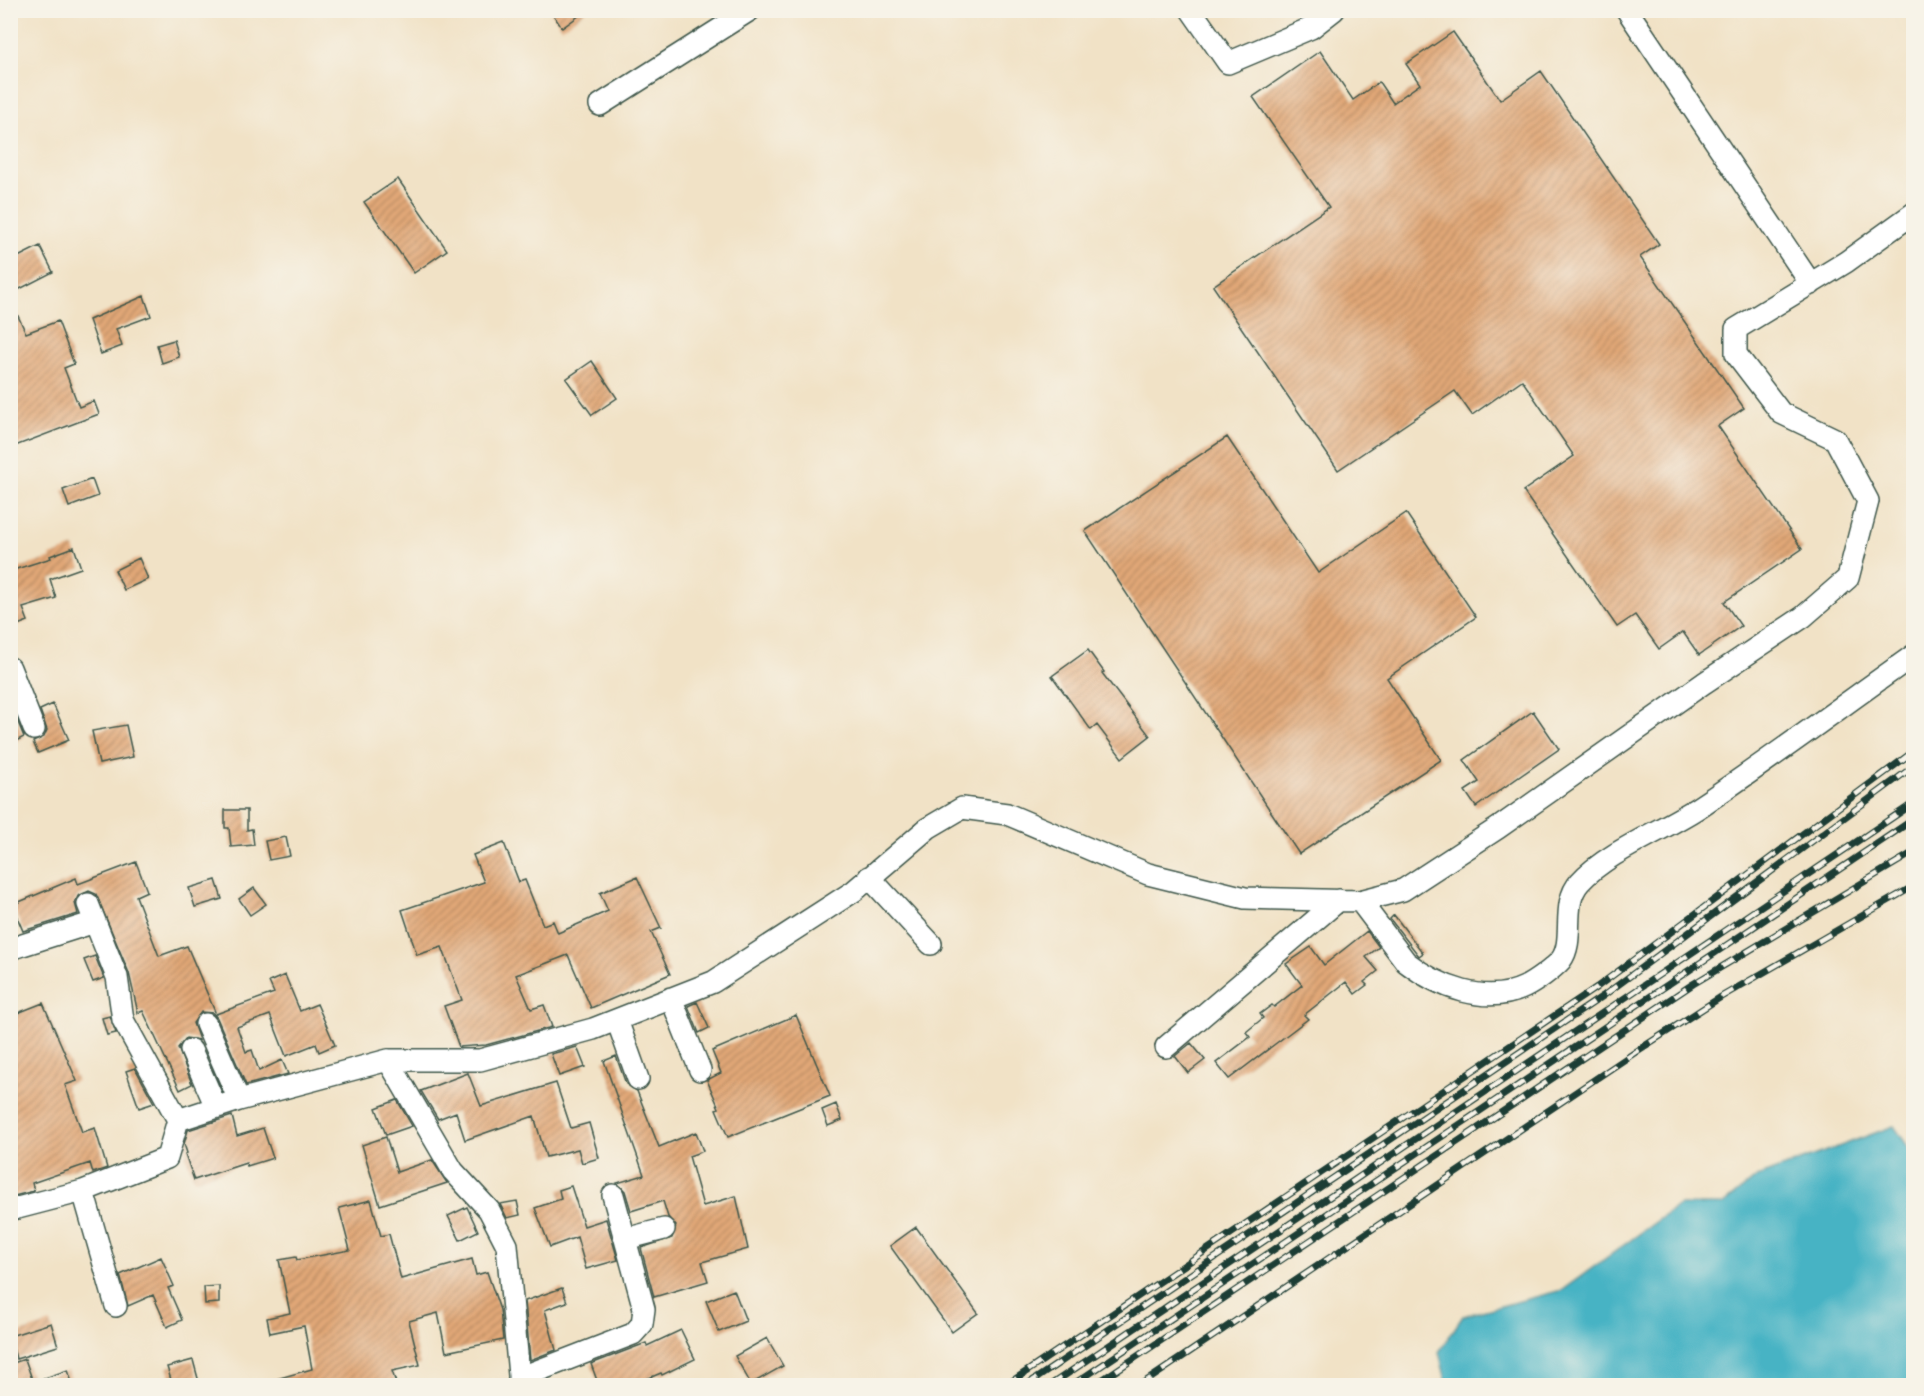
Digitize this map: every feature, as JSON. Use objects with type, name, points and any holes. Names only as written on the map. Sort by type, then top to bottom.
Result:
[{"type":"street","points":[[600,105],[750,10]]},
{"type":"street","points":[[1191,10],[1228,63],[1311,28],[1334,10]]},
{"type":"street","points":[[1627,10],[1811,284]]},
{"type":"street","points":[[178,1120],[239,1100],[388,1060],[480,1060],[593,1029],[713,982],[854,891],[928,828],[962,808],[1007,814],[1148,874],[1245,898],[1349,900],[1382,896],[1403,890],[1498,828],[1704,683],[1803,617],[1848,578],[1868,501],[1835,440],[1781,413],[1736,354],[1736,328],[1846,262],[1914,213]]},
{"type":"street","points":[[1349,900],[1406,963],[1416,970],[1454,988],[1479,995],[1510,992],[1526,987],[1561,960],[1565,948],[1570,898],[1579,883],[1597,867],[1701,806],[1914,655]]},
{"type":"street","points":[[10,668],[34,729]]},
{"type":"street","points":[[869,878],[931,944]]},
{"type":"street","points":[[1166,1047],[1349,900]]},
{"type":"street","points":[[10,949],[91,914],[117,977],[123,1020],[178,1120],[167,1158],[83,1191],[10,1210]]},
{"type":"street","points":[[670,998],[700,1070]]},
{"type":"street","points":[[616,1020],[638,1079]]},
{"type":"street","points":[[206,1024],[239,1100]]},
{"type":"street","points":[[190,1050],[216,1107]]},
{"type":"street","points":[[388,1060],[453,1172],[489,1210],[507,1245],[520,1382],[633,1334],[642,1324],[644,1309],[613,1196]]},
{"type":"street","points":[[83,1191],[116,1306]]},
{"type":"street","points":[[625,1239],[664,1229]]},
{"type":"water","points":[[1894,1126],[1913,1154],[1913,1385],[1447,1385],[1439,1352],[1463,1316],[1562,1290],[1679,1205],[1722,1205],[1757,1177]]},
{"type":"building","points":[[550,10],[587,10],[562,28]]},
{"type":"building","points":[[1453,32],[1500,100],[1541,71],[1659,244],[1640,257],[1744,408],[1718,426],[1802,549],[1724,602],[1741,626],[1699,655],[1683,632],[1659,649],[1635,615],[1617,627],[1523,491],[1574,456],[1522,380],[1472,415],[1455,391],[1338,470],[1213,286],[1329,207],[1253,97],[1320,51],[1353,100],[1379,82],[1393,103],[1420,84],[1406,64]]},
{"type":"building","points":[[398,179],[447,250],[414,273],[364,202]]},
{"type":"building","points":[[40,246],[53,272],[10,294],[10,261]]},
{"type":"building","points":[[144,296],[151,316],[116,329],[122,346],[101,354],[89,320]]},
{"type":"building","points":[[10,299],[26,333],[58,321],[74,364],[64,368],[79,407],[94,401],[99,414],[10,448]]},
{"type":"building","points":[[174,340],[179,357],[162,363],[157,345]]},
{"type":"building","points":[[592,361],[617,398],[592,415],[566,379]]},
{"type":"building","points":[[1227,437],[1318,573],[1406,513],[1476,617],[1387,678],[1441,760],[1299,854],[1085,531]]},
{"type":"building","points":[[92,479],[98,496],[69,507],[63,490]]},
{"type":"building","points":[[74,547],[81,568],[50,579],[56,598],[23,608],[28,621],[10,628],[10,571],[51,558],[50,556]]},
{"type":"building","points":[[139,558],[148,579],[124,590],[115,570]]},
{"type":"building","points":[[1088,650],[1104,672],[1102,673],[1150,736],[1122,758],[1097,725],[1091,730],[1052,676]]},
{"type":"building","points":[[53,704],[69,740],[38,753],[33,742],[44,737],[47,730],[40,710]]},
{"type":"building","points":[[1533,711],[1559,749],[1476,807],[1465,791],[1479,782],[1464,760]]},
{"type":"building","points":[[17,720],[24,737],[10,744],[10,723]]},
{"type":"building","points":[[126,725],[133,757],[99,764],[92,731]]},
{"type":"building","points":[[225,810],[247,810],[247,830],[252,829],[254,845],[231,847],[229,828],[225,828]]},
{"type":"building","points":[[286,837],[290,856],[269,860],[265,841]]},
{"type":"building","points":[[504,843],[519,882],[525,880],[543,925],[553,921],[558,933],[608,911],[600,893],[637,877],[661,928],[651,932],[670,974],[591,1008],[568,955],[516,975],[531,1009],[544,1005],[552,1027],[486,1045],[459,1047],[444,1006],[462,1000],[442,947],[417,955],[402,910],[484,882],[473,855]]},
{"type":"building","points":[[136,862],[147,891],[136,896],[159,956],[187,946],[216,1014],[274,993],[269,982],[285,975],[300,1011],[317,1004],[335,1045],[319,1052],[316,1044],[286,1056],[270,1015],[237,1027],[246,1052],[252,1050],[259,1071],[282,1060],[288,1074],[246,1085],[217,1018],[213,1013],[201,1012],[193,1023],[199,1040],[186,1038],[178,1048],[192,1084],[180,1090],[143,1011],[138,1013],[129,973],[96,894],[89,891],[78,896],[75,903],[78,914],[23,931],[12,905],[76,878],[78,884]]},
{"type":"building","points":[[216,880],[222,899],[195,907],[189,888]]},
{"type":"building","points":[[254,888],[266,904],[250,915],[239,899]]},
{"type":"building","points":[[1394,915],[1423,953],[1419,956],[1390,919]]},
{"type":"building","points":[[1367,931],[1379,947],[1366,957],[1378,971],[1364,982],[1367,985],[1355,994],[1346,982],[1304,1015],[1308,1019],[1229,1079],[1216,1063],[1250,1037],[1246,1032],[1263,1018],[1260,1014],[1272,1005],[1274,1007],[1302,985],[1286,964],[1311,947],[1324,965]]},
{"type":"building","points":[[95,956],[104,978],[93,982],[84,960]]},
{"type":"building","points":[[697,1002],[709,1028],[699,1033],[688,1006]]},
{"type":"building","points":[[43,1003],[77,1081],[65,1085],[82,1132],[95,1128],[107,1168],[93,1173],[90,1163],[32,1183],[34,1191],[10,1197],[10,1016]]},
{"type":"building","points":[[796,1015],[830,1096],[728,1137],[707,1080],[721,1073],[712,1051]]},
{"type":"building","points":[[110,1016],[116,1033],[107,1035],[102,1018]]},
{"type":"building","points":[[1191,1043],[1205,1060],[1188,1073],[1175,1056]]},
{"type":"building","points":[[577,1047],[585,1067],[559,1076],[551,1054]]},
{"type":"building","points":[[616,1056],[626,1084],[637,1091],[659,1147],[696,1132],[703,1151],[689,1156],[703,1206],[736,1196],[748,1249],[702,1262],[708,1281],[654,1297],[641,1248],[672,1238],[676,1226],[668,1217],[663,1201],[631,1211],[625,1191],[617,1183],[644,1175],[604,1061]]},
{"type":"building","points":[[135,1068],[154,1103],[139,1108],[126,1071]]},
{"type":"building","points":[[468,1073],[481,1106],[556,1083],[571,1128],[589,1123],[599,1158],[582,1163],[578,1149],[546,1157],[534,1116],[465,1140],[456,1112],[438,1119],[421,1091]]},
{"type":"building","points":[[397,1100],[412,1126],[386,1135],[376,1108]]},
{"type":"building","points":[[836,1104],[842,1120],[828,1126],[822,1110]]},
{"type":"building","points":[[232,1116],[237,1136],[263,1128],[273,1158],[247,1166],[246,1163],[194,1180],[185,1154],[187,1153],[184,1144],[188,1130]]},
{"type":"building","points":[[386,1137],[397,1172],[432,1160],[447,1183],[380,1205],[362,1145]]},
{"type":"building","points":[[571,1186],[584,1226],[606,1219],[618,1260],[586,1269],[577,1237],[550,1247],[535,1208],[561,1199],[559,1190]]},
{"type":"building","points":[[371,1200],[381,1236],[389,1234],[401,1279],[472,1259],[476,1275],[487,1272],[500,1310],[503,1340],[446,1352],[438,1313],[409,1321],[420,1365],[392,1371],[397,1386],[269,1386],[269,1381],[312,1369],[304,1326],[270,1333],[267,1318],[290,1313],[279,1260],[296,1257],[297,1260],[350,1250],[339,1208]]},
{"type":"building","points":[[517,1201],[520,1215],[507,1218],[500,1204]]},
{"type":"building","points":[[467,1207],[478,1231],[460,1240],[448,1216]]},
{"type":"building","points":[[916,1227],[978,1313],[952,1332],[890,1246]]},
{"type":"building","points":[[161,1257],[174,1286],[168,1288],[182,1320],[167,1327],[153,1295],[128,1306],[120,1275]]},
{"type":"building","points":[[219,1286],[219,1303],[205,1304],[204,1287]]},
{"type":"building","points":[[562,1288],[567,1302],[545,1310],[556,1350],[530,1360],[525,1301]]},
{"type":"building","points":[[734,1290],[746,1321],[719,1332],[706,1301]]},
{"type":"building","points":[[51,1323],[58,1346],[16,1359],[10,1336]]},
{"type":"building","points":[[681,1330],[695,1359],[662,1375],[661,1373],[630,1386],[599,1386],[591,1364],[646,1343],[647,1346]]},
{"type":"building","points":[[767,1338],[783,1366],[751,1384],[735,1356]]},
{"type":"building","points":[[25,1359],[33,1382],[68,1370],[73,1386],[10,1386],[10,1364]]},
{"type":"building","points":[[193,1360],[200,1386],[172,1383],[167,1367]]},
{"type":"railway","points":[[1005,1386],[1597,987],[1914,751]]},
{"type":"railway","points":[[1025,1386],[1603,996],[1914,766]]},
{"type":"railway","points":[[1049,1386],[1914,803]]},
{"type":"railway","points":[[1071,1386],[1914,819]]},
{"type":"railway","points":[[1093,1386],[1693,984],[1914,852]]},
{"type":"railway","points":[[1139,1386],[1640,1049],[1721,997],[1914,886]]}]
